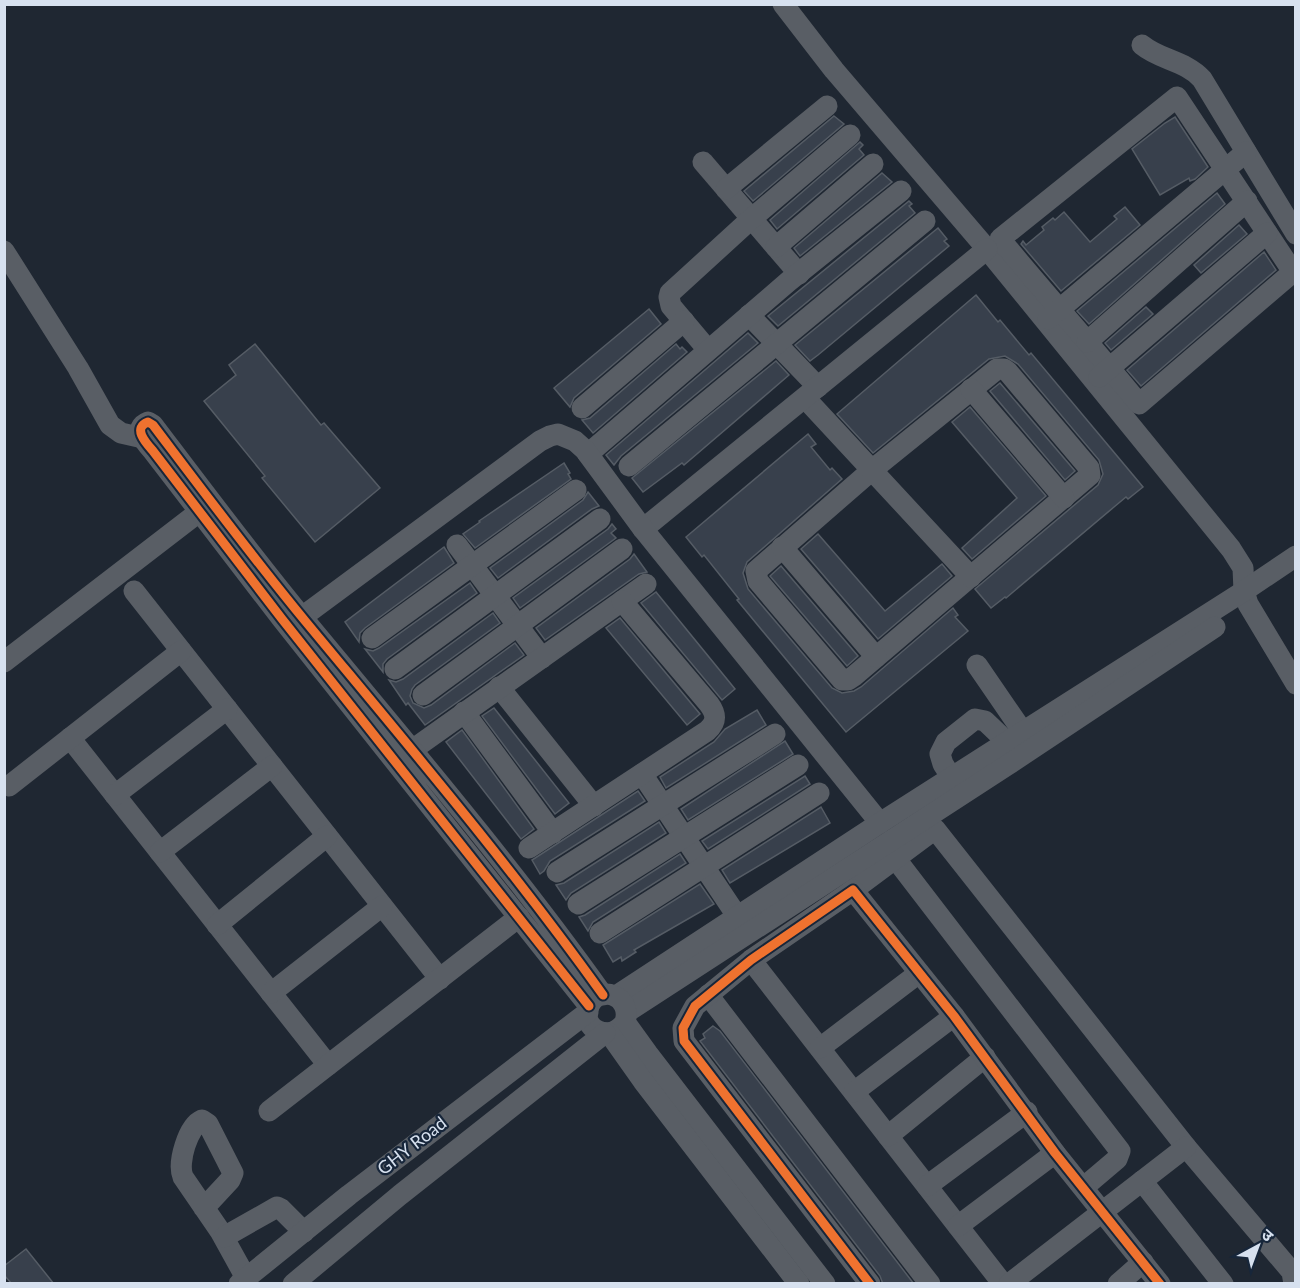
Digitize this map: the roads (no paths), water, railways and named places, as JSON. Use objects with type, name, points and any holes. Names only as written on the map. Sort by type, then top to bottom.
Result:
[{"type":"street","points":[[783,4],[834,70],[987,249],[1052,316],[1102,374],[1243,568],[1246,598],[1296,684]]},
{"type":"street","points":[[1102,374],[1266,230],[1291,226],[1197,74],[1183,65],[1154,54],[1142,45]]},
{"type":"street","points":[[1177,98],[1226,169],[1293,272],[1139,404],[1102,374],[1087,342],[1052,316],[1000,239],[1177,98]]},
{"type":"street","points":[[726,189],[827,106]]},
{"type":"street","points":[[708,350],[672,306],[670,293],[850,135]]},
{"type":"street","points":[[1052,316],[1246,152]]},
{"type":"street","points":[[703,162],[799,274]]},
{"type":"street","points":[[776,247],[873,164]]},
{"type":"street","points":[[588,454],[749,315],[901,191]]},
{"type":"street","points":[[1087,342],[1247,201]]},
{"type":"street","points":[[629,466],[925,220]]},
{"type":"street","points":[[643,529],[987,249]]},
{"type":"street","points":[[4,251],[78,368],[110,425],[121,433],[142,438]]},
{"type":"street","points":[[749,315],[776,343],[872,470],[971,578]]},
{"type":"street","points":[[582,408],[684,321]]},
{"type":"street","points":[[997,369],[1004,369],[1090,471],[1086,479],[971,578],[848,680],[845,680],[839,677],[756,577],[756,571],[872,470],[997,369]]},
{"type":"street","points":[[971,389],[1064,498]]},
{"type":"street","points":[[799,1284],[643,1081],[608,1013],[529,894],[302,617],[151,423],[141,426],[142,438],[519,917],[608,1013],[648,1054],[825,1284]]},
{"type":"street","points":[[302,617],[540,441],[550,435],[558,434],[575,441],[588,454],[643,529],[879,823]]},
{"type":"street","points":[[372,638],[576,490]]},
{"type":"street","points":[[4,662],[199,512]]},
{"type":"street","points":[[394,669],[600,519]]},
{"type":"street","points":[[457,545],[542,658]]},
{"type":"street","points":[[782,547],[876,657]]},
{"type":"street","points":[[423,695],[622,549]]},
{"type":"street","points":[[608,1013],[997,772],[1246,598],[1296,556]]},
{"type":"street","points":[[608,1013],[737,916],[879,823],[1015,737],[1246,598],[1296,574]]},
{"type":"street","points":[[412,750],[646,584]]},
{"type":"street","points":[[134,591],[440,978]]},
{"type":"street","points":[[529,848],[707,731],[715,720],[709,704],[622,601]]},
{"type":"street","points":[[9,786],[181,651]]},
{"type":"street","points":[[977,665],[1015,737]]},
{"type":"street","points":[[499,687],[594,806]]},
{"type":"street","points":[[115,795],[227,709]]},
{"type":"street","points":[[464,712],[553,833]]},
{"type":"street","points":[[952,778],[940,754],[946,742],[968,723],[975,719],[986,721],[1015,737]]},
{"type":"street","points":[[557,872],[775,734]]},
{"type":"street","points":[[70,738],[328,1065]]},
{"type":"street","points":[[578,904],[798,765]]},
{"type":"street","points":[[160,852],[272,766]]},
{"type":"street","points":[[642,774],[737,916]]},
{"type":"street","points":[[600,933],[819,793]]},
{"type":"street","points":[[870,1284],[684,1041],[683,1028],[695,1006],[751,960],[935,830],[1186,1147],[1292,1272],[1294,1284]]},
{"type":"street","points":[[217,924],[327,836]]},
{"type":"street","points":[[895,858],[1120,1151],[1117,1159],[1084,1187]]},
{"type":"street","points":[[853,890],[954,1016],[1055,1153],[1160,1284]]},
{"type":"street","points":[[271,993],[382,906]]},
{"type":"street","points":[[269,1111],[519,917]]},
{"type":"street","points":[[751,960],[1003,1284]]},
{"type":"street","points":[[820,1048],[920,973]]},
{"type":"street","points":[[708,995],[930,1284]]},
{"type":"street","name":"GHY Road","points":[[242,1281],[303,1232],[608,1013]]},
{"type":"street","name":"GHY Road","points":[[293,1284],[400,1195],[608,1013]]},
{"type":"street","points":[[854,1092],[954,1016]]},
{"type":"street","points":[[888,1136],[985,1057]]},
{"type":"street","points":[[927,1186],[1027,1112]]},
{"type":"street","points":[[1009,1284],[1186,1147]]},
{"type":"street","points":[[958,1226],[1055,1153]]},
{"type":"street","points":[[1142,1181],[1223,1284]]},
{"type":"street","points":[[224,1237],[277,1207],[303,1232]]},
{"type":"street","points":[[204,1208],[224,1237],[242,1281]]},
{"type":"street","points":[[1118,1284],[1143,1262]]}]
